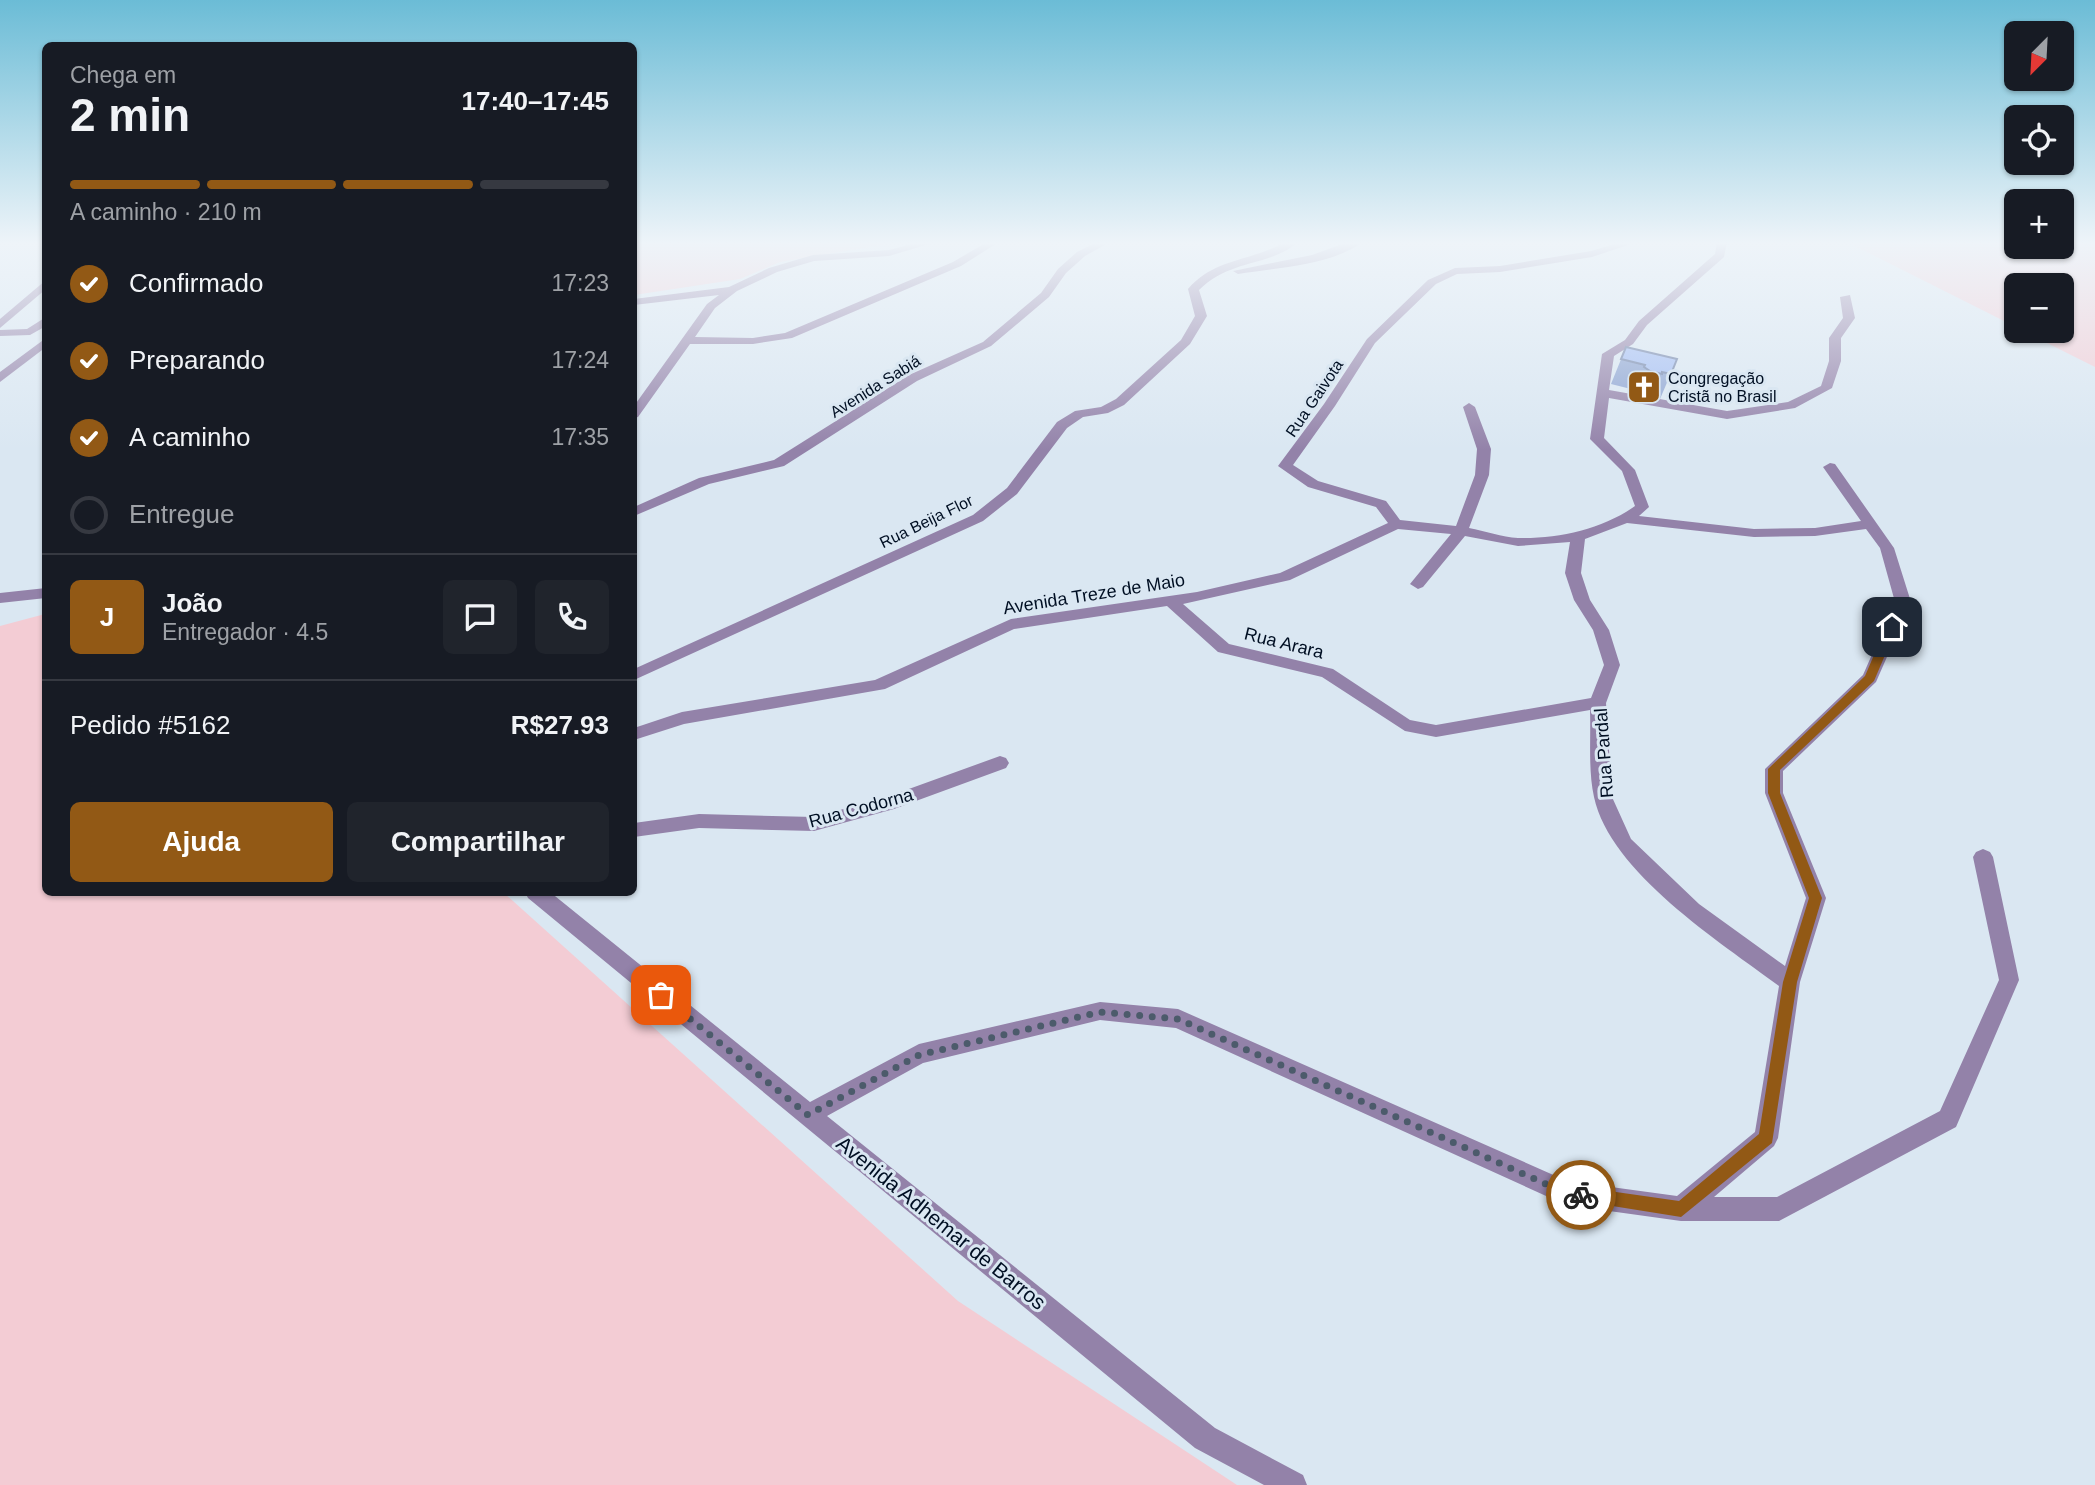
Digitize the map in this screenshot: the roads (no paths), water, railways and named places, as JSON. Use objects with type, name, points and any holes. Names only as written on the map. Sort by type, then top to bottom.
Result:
[{"type":"street","points":[[0,325],[15,311]]},
{"type":"street","points":[[639,397],[707,311]]},
{"type":"street","points":[[686,340],[753,341],[788,336],[846,311]]},
{"type":"street","name":"Avenida Sabiá","points":[[637,511],[704,481],[779,463],[913,378],[987,344],[1026,311]]},
{"type":"street","name":"Rua Beija Flor","points":[[637,674],[978,518],[1012,491],[1062,425],[1079,414],[1104,410],[1119,402],[1186,342],[1201,316],[1200,311]]},
{"type":"street","name":"Rua Gaivota","points":[[1381,504],[1313,484],[1285,466],[1329,406],[1371,341],[1402,311]]},
{"type":"street","points":[[1381,504],[1396,524],[1461,531],[1518,542],[1578,537],[1626,519],[1642,508],[1628,470],[1597,439],[1608,354],[1629,342],[1643,323],[1656,311]]},
{"type":"street","points":[[1603,393],[1727,415],[1791,405],[1826,388],[1835,361],[1835,338],[1849,318],[1848,311]]},
{"type":"street","points":[[0,333],[30,332],[42,323]]},
{"type":"street","points":[[0,344],[42,342]]},
{"type":"street","points":[[0,378],[42,344]]},
{"type":"street","points":[[1418,584],[1461,531],[1482,475],[1484,449],[1469,407]]},
{"type":"street","points":[[1681,1209],[1766,1138],[1790,982],[1816,898],[1774,793],[1774,769],[1870,678],[1903,602],[1887,548],[1830,467]]},
{"type":"street","points":[[1381,504],[1461,531]]},
{"type":"street","points":[[1626,519],[1754,533],[1815,532],[1870,524]]},
{"type":"street","name":"Avenida Treze de Maio","points":[[637,733],[682,718],[879,685],[1011,624],[1170,601],[1285,577],[1396,524]]},
{"type":"street","name":"Rua Pardal","points":[[1578,537],[1573,573],[1582,600],[1601,630],[1612,665],[1598,703],[1603,797],[1623,843],[1692,910],[1790,982]]},
{"type":"street","points":[[0,598],[42,593]]},
{"type":"street","name":"Rua Arara","points":[[1170,601],[1224,648],[1327,673],[1405,725],[1436,731],[1598,703]]},
{"type":"street","name":"Rua Codorna","points":[[637,830],[699,821],[814,824],[887,804],[1000,763]]},
{"type":"street","points":[[808,1115],[919,1055],[1100,1012],[1178,1019],[1566,1193],[1681,1209],[1779,1209],[1948,1119],[2009,980],[1983,857]]},
{"type":"street","name":"Avenida Adhemar de Barros","points":[[540,896],[1205,1438],[1293,1485]]},
{"type":"place","name":"Congregação Cristã no Brasil","points":[[1644,387]]}]
